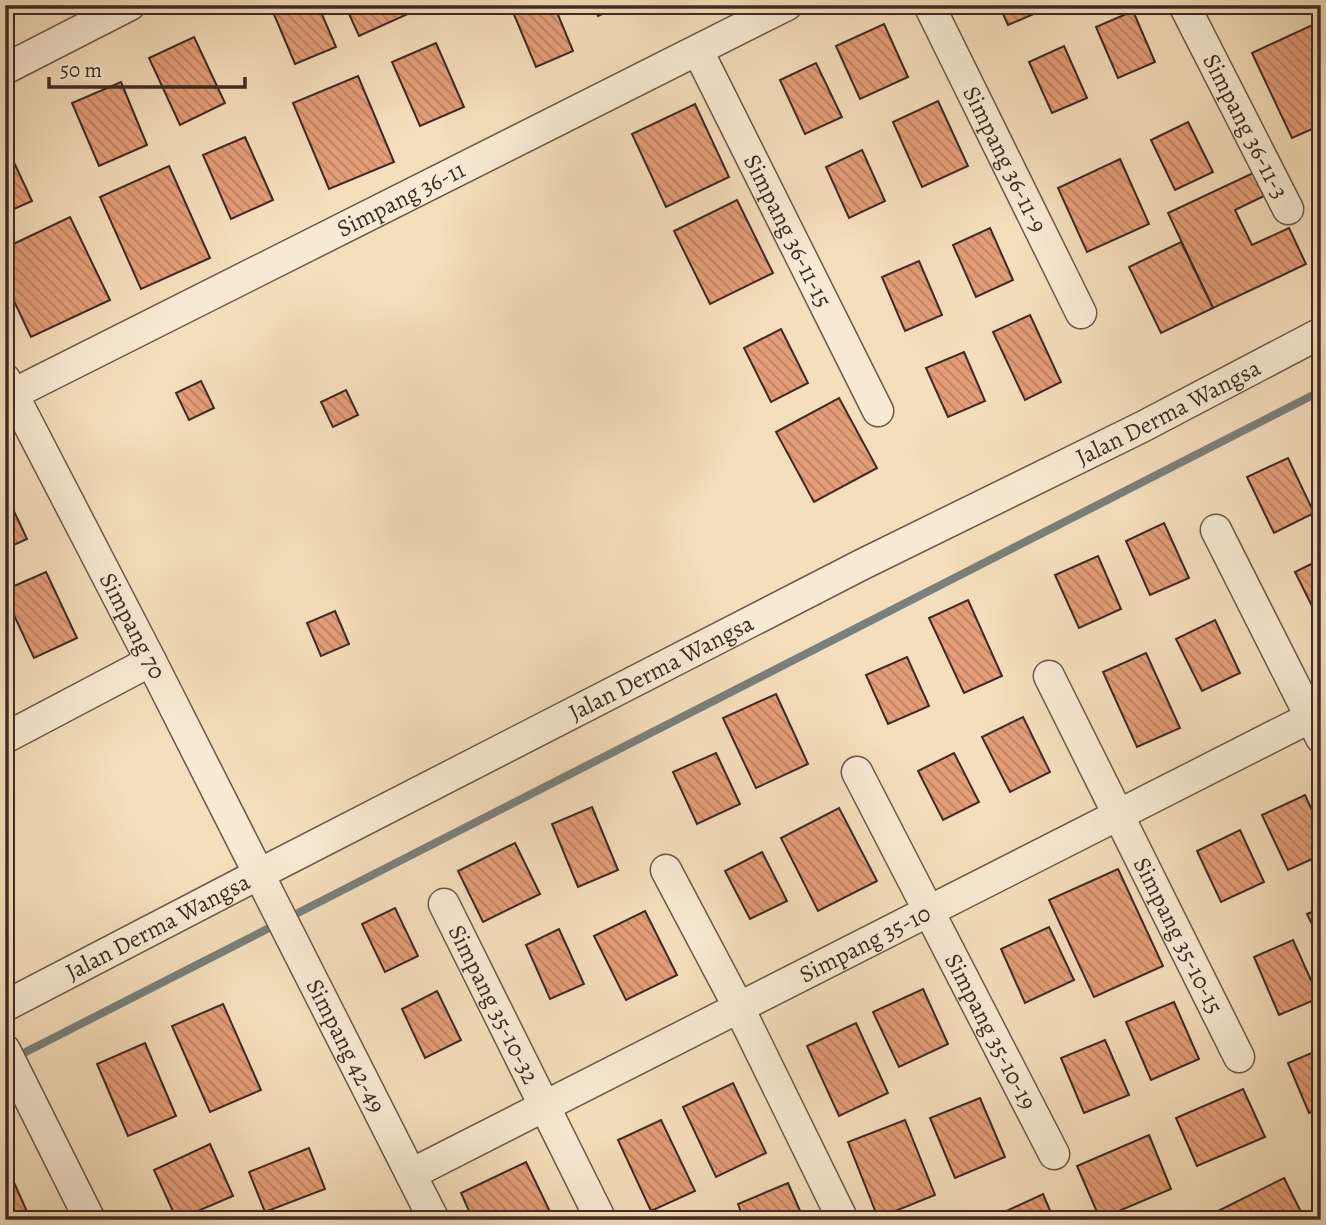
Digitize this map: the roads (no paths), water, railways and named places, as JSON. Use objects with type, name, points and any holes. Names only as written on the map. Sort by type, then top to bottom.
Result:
[{"type":"street","points":[[5,69],[130,5]]},
{"type":"street","name":"Simpang 36-11","points":[[8,390],[787,5]]},
{"type":"street","name":"Simpang 36-11-9","points":[[929,5],[1081,313]]},
{"type":"street","name":"Simpang 36-11-3","points":[[1184,5],[1288,209]]},
{"type":"street","name":"Simpang 36-11-15","points":[[698,51],[878,411]]},
{"type":"street","name":"Jalan Derma Wangsa","points":[[5,1006],[264,885],[863,564],[1142,427],[1321,333]]},
{"type":"street","name":"Simpang 70","points":[[8,390],[151,661],[264,885]]},
{"type":"street","points":[[1216,530],[1317,722]]},
{"type":"street","points":[[5,738],[151,661]]},
{"type":"street","name":"Simpang 35-10-15","points":[[1049,676],[1239,1057]]},
{"type":"street","name":"Simpang 35-10","points":[[411,1174],[1119,814],[1317,722]]},
{"type":"street","name":"Simpang 35-10-19","points":[[857,772],[1054,1154]]},
{"type":"street","points":[[666,870],[739,1008],[843,1220]]},
{"type":"street","name":"Simpang 42-49","points":[[264,885],[434,1220]]},
{"type":"street","name":"Simpang 35-10-32","points":[[444,904],[601,1220]]},
{"type":"street","points":[[5,1050],[90,1220]]},
{"type":"waterway","points":[[288,918],[1321,391]]},
{"type":"waterway","points":[[14,1058],[277,924]]}]
